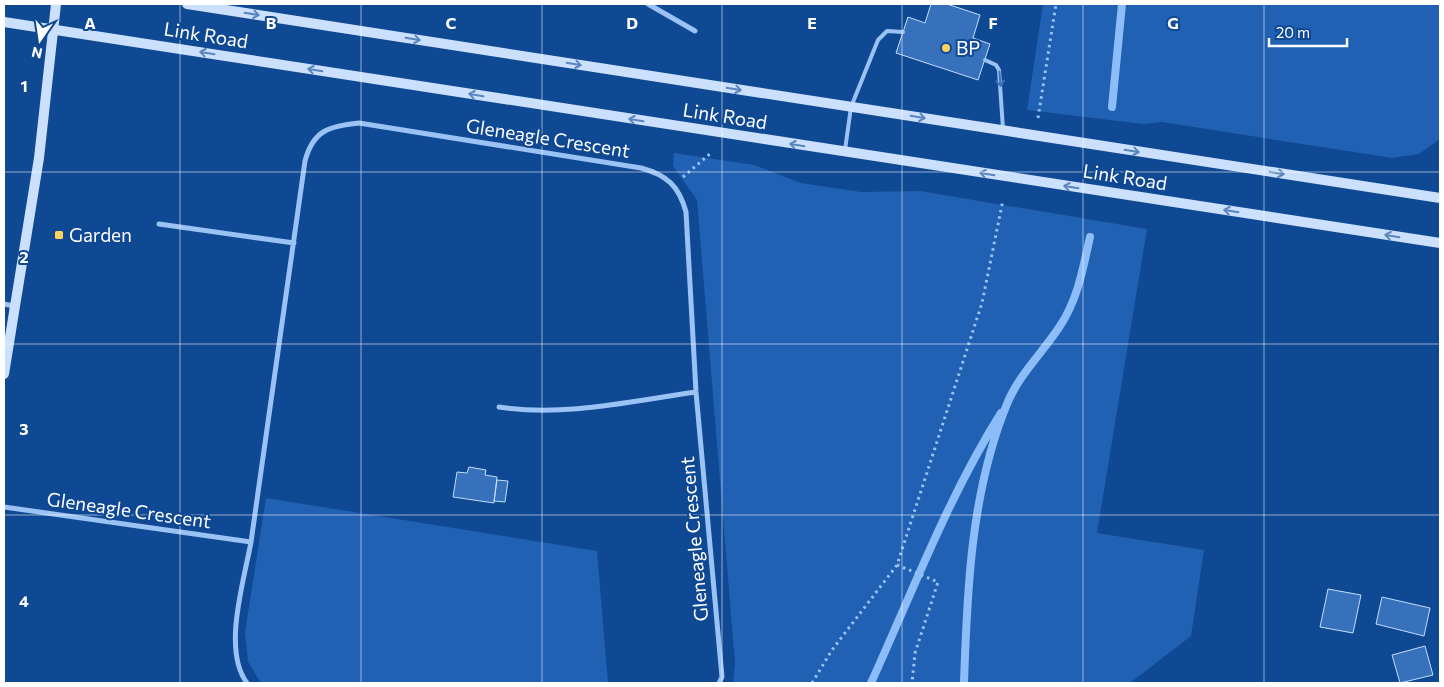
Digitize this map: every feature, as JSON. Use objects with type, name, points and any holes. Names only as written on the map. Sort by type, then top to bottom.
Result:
[{"type":"street","points":[[4,374],[9,305],[38,158],[56,4]]},
{"type":"street","name":"Link Road","points":[[187,4],[1440,198]]},
{"type":"street","points":[[648,4],[695,31]]},
{"type":"street","name":"Link Road","points":[[4,22],[1440,243]]},
{"type":"street","name":"Gleneagle Crescent","points":[[247,683],[241,675],[236,660],[234,639],[251,542],[309,147],[316,137],[329,128],[358,123],[642,168],[658,172],[674,184],[686,212],[696,392],[722,677],[719,683]]},
{"type":"street","points":[[159,224],[294,243]]},
{"type":"street","points":[[499,407],[529,411],[583,408],[696,392]]},
{"type":"street","name":"Gleneagle Crescent","points":[[4,507],[251,542]]},
{"type":"lane","points":[[845,152],[851,107],[881,36],[887,31],[904,32]]},
{"type":"lane","points":[[985,60],[996,65],[1000,70],[1003,130]]},
{"type":"path","points":[[1038,119],[1056,4]]},
{"type":"path","points":[[674,184],[712,153]]},
{"type":"path","points":[[812,683],[832,650],[897,565],[982,303],[1004,200]]},
{"type":"path","points":[[897,565],[938,582],[914,653],[912,683]]},
{"type":"shaded area","points":[[1043,4],[1440,4],[1440,139],[1419,154],[1392,158],[1162,122],[1143,124],[1027,110]]},
{"type":"shaded area","points":[[674,153],[754,165],[801,183],[861,192],[920,191],[1147,229],[1097,533],[1204,550],[1191,636],[1130,683],[733,683],[735,663],[697,200],[673,166]]},
{"type":"shaded area","points":[[266,498],[597,551],[608,683],[261,683],[248,662],[245,632]]},
{"type":"building","points":[[931,4],[947,4],[980,15],[973,38],[990,44],[978,80],[896,53],[908,17],[925,23]]},
{"type":"building","points":[[469,467],[486,470],[485,475],[497,477],[494,503],[453,497],[457,472],[467,473]]},
{"type":"building","points":[[497,480],[508,481],[505,502],[494,501]]},
{"type":"building","points":[[1328,589],[1361,595],[1353,633],[1320,627]]},
{"type":"building","points":[[1382,597],[1430,608],[1424,636],[1376,624]]},
{"type":"building","points":[[1425,646],[1433,675],[1400,683],[1392,655]]},
{"type":"waterway","points":[[1112,107],[1122,4]]},
{"type":"waterway","points":[[964,683],[969,577],[973,542],[978,506],[995,437],[1012,394],[1024,374],[1066,316],[1079,283],[1090,237]]},
{"type":"waterway","points":[[871,683],[947,512],[1001,413]]},
{"type":"place","name":"BP","points":[[946,48]]},
{"type":"place","name":"Garden","points":[[59,235]]}]
